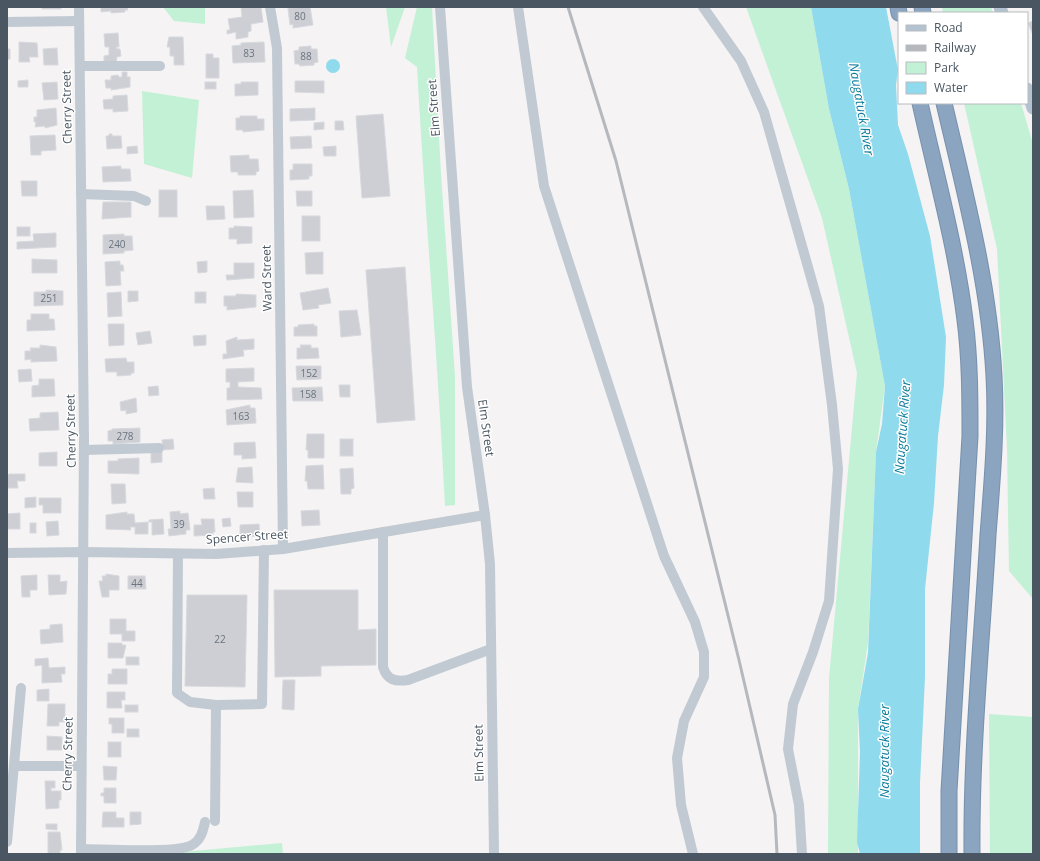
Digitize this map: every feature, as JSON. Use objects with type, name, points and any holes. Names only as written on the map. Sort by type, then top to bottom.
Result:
[{"type":"highway","points":[[920,104],[960,283],[965,321],[970,397],[970,436],[949,792],[949,854]]},
{"type":"highway","points":[[944,104],[987,300],[994,377],[994,452],[973,787],[972,854]]},
{"type":"main road","points":[[1028,92],[1033,108]]},
{"type":"street","name":"Cherry Street","points":[[79,7],[84,450],[84,552],[80,766],[81,852]]},
{"type":"street","name":"Ward Street","points":[[270,7],[277,48],[283,549]]},
{"type":"street","name":"Elm Street","points":[[440,7],[467,387],[485,515],[490,564],[494,854]]},
{"type":"street","points":[[518,7],[544,186],[664,556],[695,622],[704,652],[704,676],[684,721],[677,758],[681,805],[693,854]]},
{"type":"street","points":[[703,7],[741,61],[764,112],[819,306],[832,405],[838,469],[829,601],[814,652],[793,704],[788,749],[798,805],[802,854]]},
{"type":"street","points":[[7,22],[79,21]]},
{"type":"street","points":[[80,66],[160,66]]},
{"type":"street","points":[[81,194],[134,196],[146,201]]},
{"type":"street","points":[[84,450],[159,448]]},
{"type":"street","name":"Spencer Street","points":[[7,553],[84,552],[216,554],[283,549],[485,515]]},
{"type":"street","points":[[383,532],[383,667],[385,674],[391,680],[399,682],[408,680],[491,648]]},
{"type":"street","points":[[178,554],[177,693],[190,702],[216,705],[262,704],[264,550]]},
{"type":"street","points":[[7,842],[21,688]]},
{"type":"street","points":[[81,852],[180,850],[198,841],[210,821],[216,705]]},
{"type":"street","points":[[15,766],[80,766]]},
{"type":"green space","points":[[163,7],[205,7],[205,24],[174,21]]},
{"type":"green space","points":[[386,7],[405,7],[391,47]]},
{"type":"green space","points":[[417,7],[432,7],[441,174],[455,376],[455,505],[445,506],[417,67],[405,58]]},
{"type":"green space","points":[[746,7],[811,7],[829,109],[849,189],[885,386],[876,452],[868,643],[858,709],[858,854],[828,854],[829,678],[857,373],[822,218]]},
{"type":"green space","points":[[942,7],[991,7],[993,12],[943,12]]},
{"type":"green space","points":[[142,91],[199,100],[192,178],[144,164]]},
{"type":"green space","points":[[964,104],[1021,104],[1033,144],[1033,599],[1009,571],[1007,448],[997,249]]},
{"type":"green space","points":[[989,714],[1033,717],[1033,854],[990,854]]},
{"type":"green space","points":[[282,843],[283,854],[160,854]]},
{"type":"water","name":"Naugatuck River","points":[[811,7],[886,7],[898,70],[896,85],[898,125],[908,154],[930,236],[946,337],[944,385],[938,436],[934,503],[925,589],[925,677],[920,783],[920,854],[860,854],[857,842],[860,752],[858,709],[868,653],[876,452],[882,424],[885,386],[849,189],[829,109]]},
{"type":"water","points":[[333,59],[338,61],[340,66],[338,71],[333,73],[328,71],[326,66],[328,61]]},
{"type":"building","points":[[42,7],[61,7],[61,9],[42,9]]},
{"type":"building","points":[[101,7],[127,7],[128,10],[125,10],[125,12],[101,12]]},
{"type":"building","points":[[241,7],[261,7],[263,22],[251,24],[251,31],[248,32],[248,37],[236,39],[236,32],[227,34],[227,30],[230,30],[228,19],[242,17]]},
{"type":"building","points":[[310,7],[313,25],[293,28],[293,24],[290,25],[288,8]]},
{"type":"building","points":[[1033,21],[1033,35],[1028,23]]},
{"type":"building","points":[[118,33],[119,47],[116,47],[117,49],[120,49],[121,56],[117,57],[116,62],[104,63],[104,56],[109,55],[109,47],[105,47],[104,34]]},
{"type":"building","points":[[169,37],[183,37],[184,65],[174,65],[174,56],[170,56],[170,47],[167,47]]},
{"type":"building","points":[[19,42],[37,43],[38,57],[29,57],[30,62],[19,62]]},
{"type":"building","points":[[264,42],[265,62],[233,63],[232,46],[241,45],[241,43]]},
{"type":"building","points":[[311,46],[311,49],[317,49],[318,62],[314,63],[314,65],[300,66],[299,64],[295,64],[294,51],[299,50],[299,47]]},
{"type":"building","points":[[57,48],[58,65],[44,65],[43,49]]},
{"type":"building","points":[[7,49],[10,49],[10,59],[8,59],[7,64]]},
{"type":"building","points":[[206,54],[213,54],[213,58],[219,58],[219,78],[206,78]]},
{"type":"building","points":[[122,72],[127,72],[127,77],[130,77],[130,87],[111,90],[111,88],[106,88],[105,80],[111,80],[111,76],[118,75],[119,77],[122,77]]},
{"type":"building","points":[[28,80],[28,87],[18,87],[18,81]]},
{"type":"building","points":[[295,81],[324,81],[324,93],[295,92]]},
{"type":"building","points":[[57,82],[58,99],[44,100],[42,83]]},
{"type":"building","points":[[205,82],[216,82],[216,89],[205,89]]},
{"type":"building","points":[[241,82],[258,82],[258,95],[235,96],[235,84],[241,84]]},
{"type":"building","points":[[127,95],[128,111],[113,112],[113,109],[104,109],[103,100],[113,99],[113,96]]},
{"type":"building","points":[[56,108],[57,125],[45,128],[45,126],[35,127],[36,122],[34,122],[34,117],[37,117],[37,110]]},
{"type":"building","points":[[315,108],[315,120],[290,121],[290,109]]},
{"type":"building","points":[[383,114],[390,196],[362,198],[356,116]]},
{"type":"building","points":[[240,116],[257,116],[257,119],[264,119],[264,130],[243,132],[243,130],[236,130],[236,118],[240,118]]},
{"type":"building","points":[[335,121],[343,121],[344,130],[335,130]]},
{"type":"building","points":[[324,122],[324,129],[314,130],[314,123]]},
{"type":"building","points":[[109,134],[112,134],[112,136],[121,136],[122,148],[107,149],[106,136],[109,136]]},
{"type":"building","points":[[55,135],[56,150],[41,151],[41,155],[31,155],[30,136]]},
{"type":"building","points":[[311,136],[312,148],[291,149],[290,137]]},
{"type":"building","points":[[137,146],[138,153],[127,154],[127,147]]},
{"type":"building","points":[[336,146],[336,156],[324,156],[323,147]]},
{"type":"building","points":[[249,155],[249,159],[258,159],[259,171],[256,172],[256,175],[238,175],[238,172],[231,172],[230,156]]},
{"type":"building","points":[[293,164],[312,164],[312,176],[309,176],[309,179],[290,180],[290,170],[293,170]]},
{"type":"building","points":[[121,166],[121,169],[130,169],[131,181],[103,182],[102,167]]},
{"type":"building","points":[[21,181],[37,181],[37,196],[22,196]]},
{"type":"building","points":[[159,190],[177,190],[177,217],[159,217]]},
{"type":"building","points":[[253,190],[254,217],[234,218],[233,191]]},
{"type":"building","points":[[296,191],[312,191],[312,206],[297,206]]},
{"type":"building","points":[[103,202],[131,202],[131,217],[102,219]]},
{"type":"building","points":[[206,206],[224,206],[225,219],[207,220]]},
{"type":"building","points":[[302,216],[320,216],[320,241],[302,241]]},
{"type":"building","points":[[234,226],[252,227],[252,243],[237,244],[237,239],[229,239],[229,228],[234,228]]},
{"type":"building","points":[[17,227],[30,227],[30,236],[17,236]]},
{"type":"building","points":[[56,233],[56,247],[17,249],[17,242],[34,241],[33,234]]},
{"type":"building","points":[[124,234],[124,236],[132,236],[133,250],[124,251],[124,253],[103,254],[103,235]]},
{"type":"building","points":[[323,252],[323,274],[306,274],[305,253]]},
{"type":"building","points":[[32,259],[57,260],[57,273],[32,273]]},
{"type":"building","points":[[120,261],[120,265],[123,265],[124,271],[120,271],[121,285],[106,286],[105,262]]},
{"type":"building","points":[[207,261],[207,272],[198,273],[197,262]]},
{"type":"building","points":[[234,263],[254,263],[254,278],[227,280],[226,275],[234,275]]},
{"type":"building","points":[[405,267],[415,420],[377,423],[366,270]]},
{"type":"building","points":[[328,288],[331,303],[318,305],[319,308],[303,310],[300,293]]},
{"type":"building","points":[[46,290],[63,291],[63,305],[34,306],[34,292],[46,292]]},
{"type":"building","points":[[128,291],[138,291],[138,301],[128,302]]},
{"type":"building","points":[[121,292],[122,316],[108,317],[107,293]]},
{"type":"building","points":[[195,292],[206,292],[206,303],[195,303]]},
{"type":"building","points":[[236,294],[256,295],[256,307],[227,310],[227,306],[224,306],[224,296],[236,296]]},
{"type":"building","points":[[357,310],[361,335],[341,337],[339,311]]},
{"type":"building","points":[[31,314],[49,314],[49,319],[54,319],[55,330],[27,331],[27,320],[31,320]]},
{"type":"building","points":[[108,324],[124,324],[124,345],[109,346]]},
{"type":"building","points":[[314,324],[314,326],[317,326],[317,336],[294,336],[294,327],[298,327],[298,325]]},
{"type":"building","points":[[150,331],[152,343],[138,345],[136,333]]},
{"type":"building","points":[[206,335],[206,345],[194,346],[193,336]]},
{"type":"building","points":[[237,337],[237,340],[254,339],[254,349],[243,350],[244,356],[223,359],[223,354],[227,354],[226,341]]},
{"type":"building","points":[[40,345],[56,347],[57,361],[31,362],[31,359],[25,360],[25,351],[31,351],[30,348],[40,348]]},
{"type":"building","points":[[300,345],[311,345],[311,348],[318,348],[319,358],[297,359],[297,348],[301,348]]},
{"type":"building","points":[[126,358],[127,362],[134,362],[134,373],[131,373],[131,375],[117,376],[117,372],[106,372],[105,359]]},
{"type":"building","points":[[296,366],[321,366],[321,379],[297,380]]},
{"type":"building","points":[[254,368],[254,381],[238,382],[238,387],[261,388],[262,399],[227,400],[227,388],[230,388],[230,382],[226,382],[226,369]]},
{"type":"building","points":[[31,369],[32,381],[19,382],[18,370]]},
{"type":"building","points":[[39,379],[54,379],[55,396],[32,397],[32,386],[39,385]]},
{"type":"building","points":[[339,385],[350,385],[350,397],[340,397]]},
{"type":"building","points":[[158,386],[159,395],[149,396],[148,387]]},
{"type":"building","points":[[322,387],[323,401],[293,401],[292,388]]},
{"type":"building","points":[[136,398],[137,412],[126,414],[126,410],[121,411],[120,402]]},
{"type":"building","points":[[250,405],[250,408],[255,408],[256,423],[227,425],[226,410]]},
{"type":"building","points":[[58,412],[59,430],[30,431],[29,419],[40,418],[40,413]]},
{"type":"building","points":[[140,428],[140,442],[113,444],[113,441],[108,441],[108,431],[112,429]]},
{"type":"building","points":[[307,434],[324,434],[324,458],[308,458],[308,450],[306,450]]},
{"type":"building","points":[[173,439],[174,449],[163,450],[162,440]]},
{"type":"building","points":[[340,439],[353,439],[353,456],[340,456]]},
{"type":"building","points":[[255,442],[256,458],[242,459],[242,455],[234,455],[234,443]]},
{"type":"building","points":[[57,452],[57,466],[39,466],[39,453]]},
{"type":"building","points":[[151,452],[162,452],[162,462],[151,463]]},
{"type":"building","points":[[139,458],[139,474],[108,473],[108,461]]},
{"type":"building","points":[[323,465],[324,489],[308,489],[307,481],[305,481],[306,466]]},
{"type":"building","points":[[252,467],[253,483],[236,482],[238,468]]},
{"type":"building","points":[[353,468],[354,488],[351,489],[351,494],[341,494],[340,469]]},
{"type":"building","points":[[9,474],[25,474],[25,481],[17,481],[18,488],[7,488],[7,476]]},
{"type":"building","points":[[111,484],[125,484],[126,503],[112,504]]},
{"type":"building","points":[[214,488],[215,499],[204,499],[203,489]]},
{"type":"building","points":[[237,492],[253,492],[253,507],[238,507]]},
{"type":"building","points":[[36,497],[36,507],[25,508],[25,498]]},
{"type":"building","points":[[39,498],[61,498],[61,513],[43,513],[43,505],[39,505]]},
{"type":"building","points":[[319,510],[320,525],[302,526],[301,511]]},
{"type":"building","points":[[180,511],[180,514],[188,513],[190,530],[186,530],[186,534],[169,536],[168,529],[171,529],[170,512]]},
{"type":"building","points":[[127,512],[127,514],[134,514],[135,523],[148,522],[148,534],[135,534],[135,527],[130,527],[131,530],[106,529],[106,515]]},
{"type":"building","points":[[20,513],[20,529],[7,529],[7,514]]},
{"type":"building","points":[[230,518],[231,526],[223,527],[222,519]]},
{"type":"building","points":[[163,519],[164,534],[152,535],[152,522],[149,522],[149,520]]},
{"type":"building","points":[[201,519],[214,519],[215,532],[213,532],[213,535],[194,536],[194,525],[202,525]]},
{"type":"building","points":[[58,521],[59,535],[47,536],[46,522]]},
{"type":"building","points":[[30,523],[36,523],[36,533],[30,533]]},
{"type":"building","points":[[259,524],[260,536],[244,537],[244,535],[240,535],[240,525]]},
{"type":"building","points":[[106,574],[119,576],[119,590],[109,590],[109,597],[102,597],[99,581],[103,581],[102,576],[106,576]]},
{"type":"building","points":[[37,575],[37,590],[30,590],[30,597],[22,597],[21,576]]},
{"type":"building","points":[[48,575],[60,575],[60,582],[67,581],[66,594],[49,595]]},
{"type":"building","points":[[128,576],[145,576],[146,589],[128,589]]},
{"type":"building","points":[[274,590],[358,590],[358,630],[376,629],[376,665],[321,666],[321,676],[275,677]]},
{"type":"building","points":[[187,595],[247,595],[245,687],[185,686]]},
{"type":"building","points":[[110,619],[126,619],[126,631],[135,631],[135,641],[122,641],[122,634],[110,634]]},
{"type":"building","points":[[62,624],[63,642],[41,644],[40,630],[50,629],[50,625]]},
{"type":"building","points":[[108,643],[122,643],[122,645],[126,645],[123,658],[108,658]]},
{"type":"building","points":[[126,657],[139,657],[139,665],[126,665]]},
{"type":"building","points":[[48,658],[49,668],[65,667],[65,674],[61,674],[62,682],[42,683],[42,665],[35,666],[35,659]]},
{"type":"building","points":[[112,669],[127,669],[127,684],[108,684],[108,674],[112,674]]},
{"type":"building","points":[[283,680],[295,680],[294,710],[282,709]]},
{"type":"building","points":[[49,689],[49,701],[37,701],[37,690]]},
{"type":"building","points":[[107,692],[125,692],[125,700],[121,700],[122,708],[107,708]]},
{"type":"building","points":[[48,704],[65,704],[65,722],[59,722],[59,726],[47,726]]},
{"type":"building","points":[[125,705],[138,705],[138,712],[125,712]]},
{"type":"building","points":[[109,718],[124,718],[124,733],[112,733],[112,724],[109,724]]},
{"type":"building","points":[[127,729],[139,729],[139,737],[127,737]]},
{"type":"building","points":[[47,736],[62,737],[62,750],[47,750]]},
{"type":"building","points":[[108,742],[121,742],[121,757],[108,757]]},
{"type":"building","points":[[103,766],[117,767],[116,780],[104,780]]},
{"type":"building","points":[[45,781],[55,781],[55,788],[51,788],[51,791],[61,791],[59,808],[46,809]]},
{"type":"building","points":[[104,788],[116,788],[116,803],[104,803],[104,796],[101,796],[101,793],[104,793]]},
{"type":"building","points":[[103,812],[116,812],[116,818],[124,818],[124,827],[102,827]]},
{"type":"building","points":[[130,812],[141,812],[141,824],[130,825]]},
{"type":"building","points":[[46,824],[57,824],[57,830],[46,829]]},
{"type":"building","points":[[48,832],[60,832],[62,850],[60,850],[60,854],[48,854]]},
{"type":"railway","points":[[568,7],[616,161],[739,660],[775,815],[777,854]]}]
